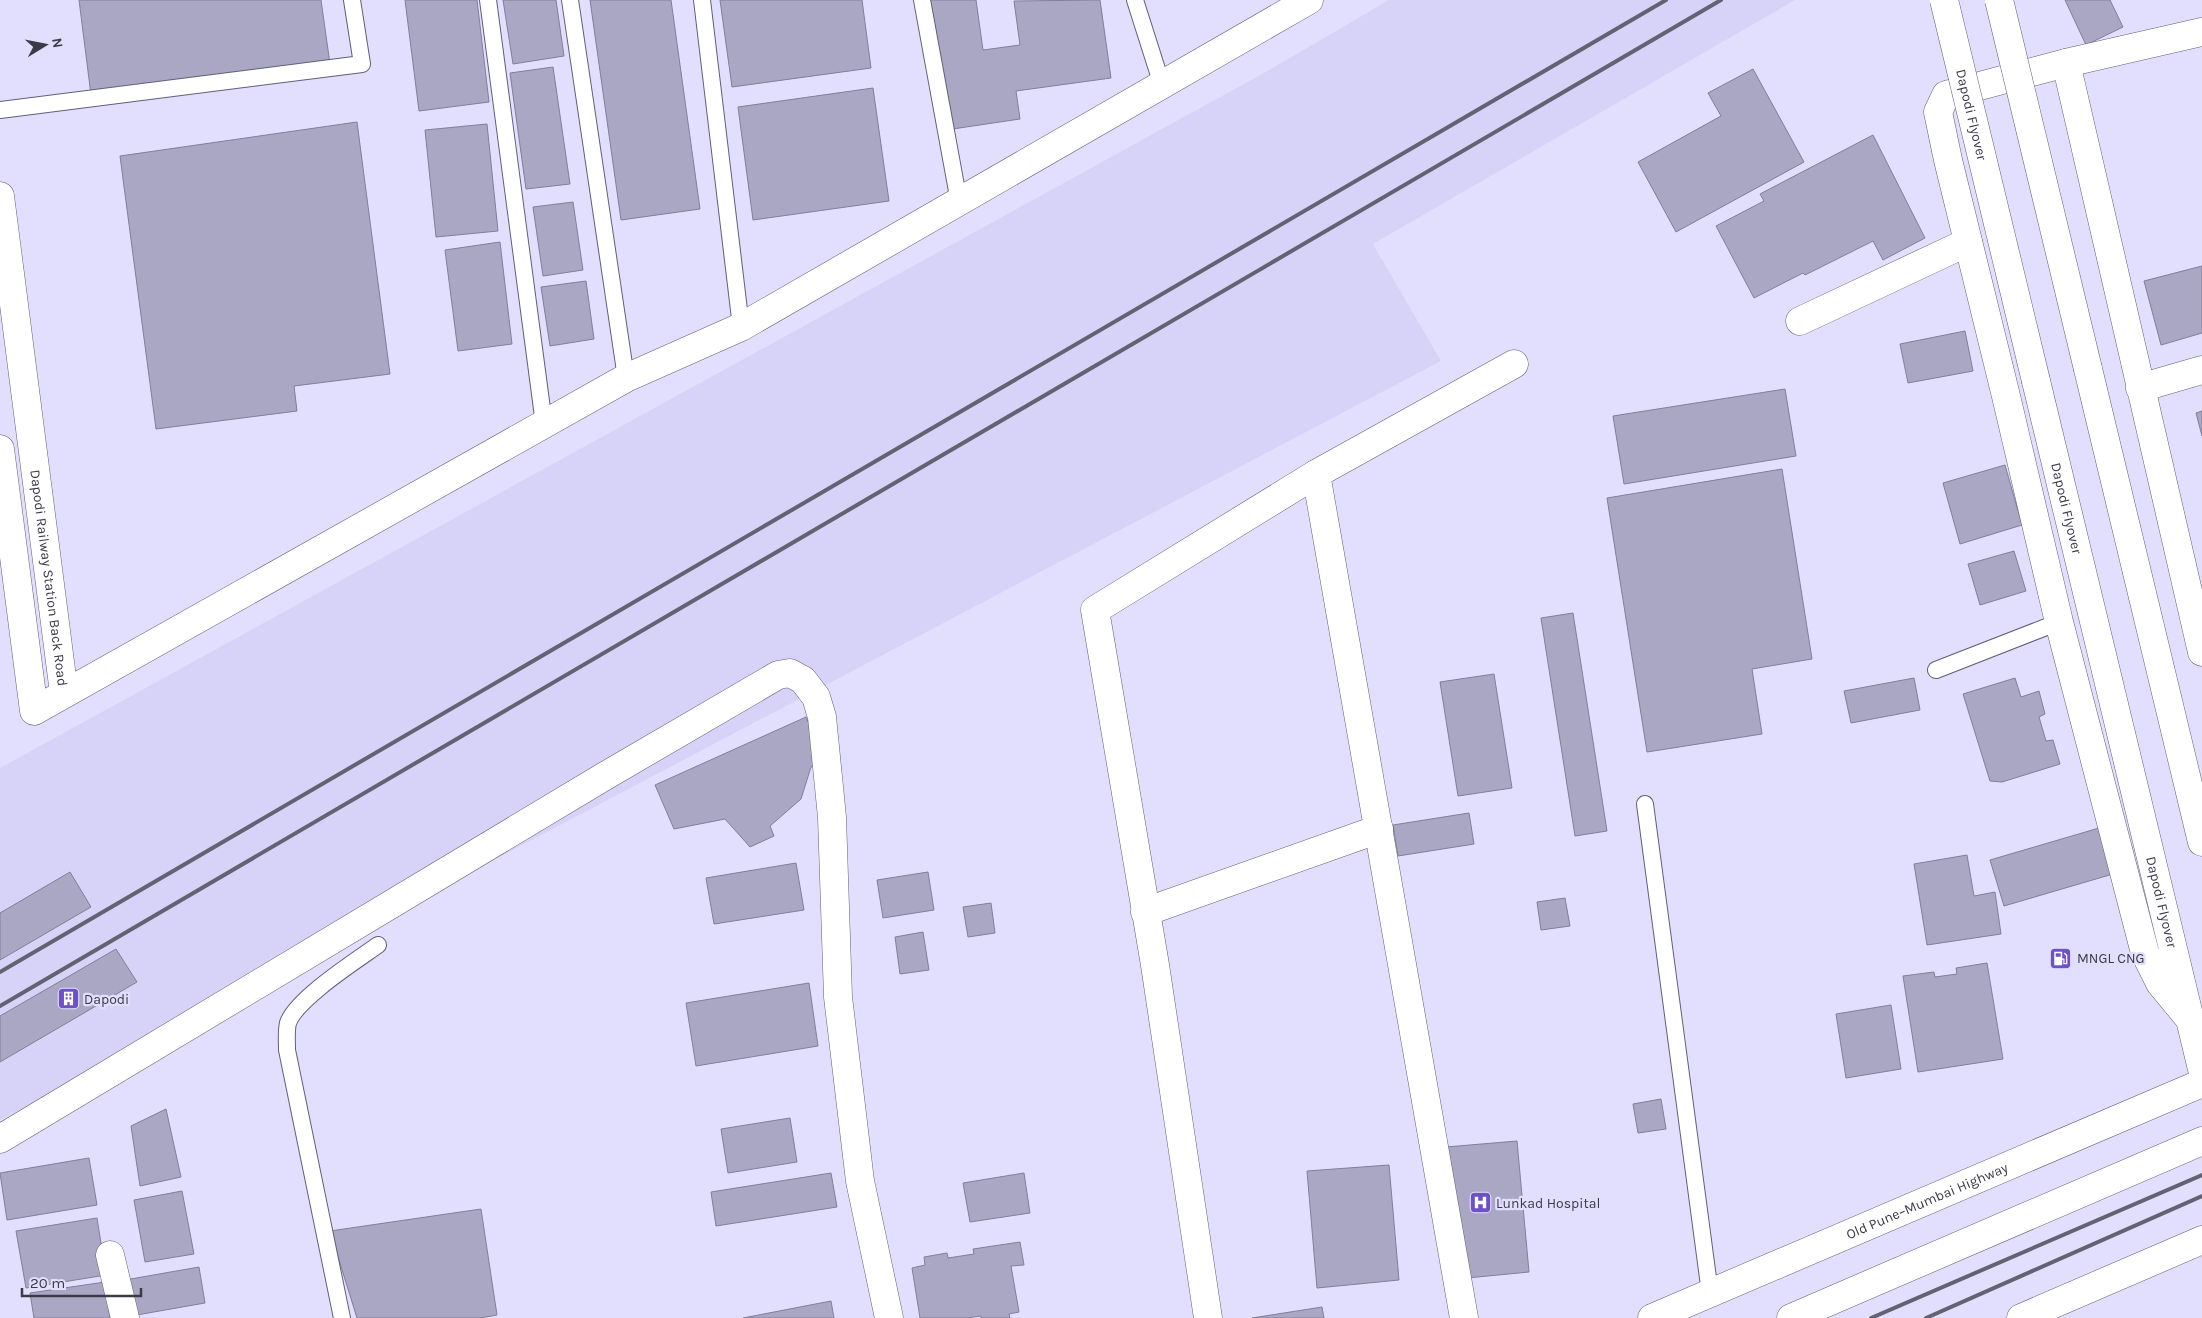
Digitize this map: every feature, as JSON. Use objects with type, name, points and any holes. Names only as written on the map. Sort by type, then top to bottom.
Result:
[{"type":"main road","points":[[64,693],[626,378],[741,327],[1309,0]]},
{"type":"main road","name":"Dapodi Flyover","points":[[1944,0],[2202,1069]]},
{"type":"main road","points":[[1999,0],[2202,842]]},
{"type":"main road","points":[[2188,1017],[2160,983],[2145,954],[2059,622],[1938,112],[1946,95],[2066,63],[2202,32]]},
{"type":"main road","points":[[2066,63],[2202,652]]},
{"type":"main road","name":"Dapodi Railway Station Back Road","points":[[0,196],[64,693],[34,712],[0,449]]},
{"type":"main road","points":[[1800,321],[1968,242]]},
{"type":"main road","points":[[1208,1318],[1096,610],[1316,474],[1514,364]]},
{"type":"main road","points":[[2140,388],[2202,370]]},
{"type":"main road","points":[[1316,474],[1464,1318]]},
{"type":"main road","points":[[0,1140],[605,776],[778,675],[790,673],[803,680],[816,697],[822,716],[832,817],[838,997],[860,1181],[889,1318]]},
{"type":"main road","points":[[1145,912],[1379,829]]},
{"type":"main road","name":"Old Pune–Mumbai Highway","points":[[1652,1318],[2202,1083]]},
{"type":"main road","points":[[1791,1318],[2202,1141]]},
{"type":"main road","points":[[2021,1318],[2202,1240]]},
{"type":"main road","points":[[110,1255],[126,1318]]},
{"type":"lane","points":[[0,110],[362,64],[352,0]]},
{"type":"lane","points":[[488,0],[544,424]]},
{"type":"lane","points":[[570,0],[626,378]]},
{"type":"lane","points":[[702,0],[741,327]]},
{"type":"lane","points":[[922,0],[959,202]]},
{"type":"lane","points":[[1134,0],[1162,85]]},
{"type":"lane","points":[[1936,670],[2059,622]]},
{"type":"lane","points":[[1645,804],[1710,1293]]},
{"type":"lane","points":[[342,1318],[287,1050],[286,1036],[288,1023],[292,1015],[314,992],[378,944]]},
{"type":"shaded area","points":[[1389,0],[1795,0],[1373,244],[1441,361],[0,1120],[0,768],[1271,69]]},
{"type":"building","points":[[79,0],[321,0],[330,64],[91,95]]},
{"type":"building","points":[[405,0],[477,0],[489,102],[419,111]]},
{"type":"building","points":[[503,0],[556,0],[564,56],[513,64]]},
{"type":"building","points":[[590,0],[671,0],[700,209],[621,220]]},
{"type":"building","points":[[720,0],[862,0],[871,68],[732,87]]},
{"type":"building","points":[[928,0],[976,0],[983,50],[1020,45],[1014,1],[1100,0],[1111,78],[1016,91],[1020,119],[946,130]]},
{"type":"building","points":[[2065,0],[2110,0],[2123,27],[2086,45]]},
{"type":"building","points":[[553,67],[570,184],[526,189],[510,73]]},
{"type":"building","points":[[1753,69],[1804,162],[1676,232],[1638,162],[1721,116],[1708,93]]},
{"type":"building","points":[[873,88],[889,201],[753,220],[738,107]]},
{"type":"building","points":[[357,122],[390,374],[294,386],[297,411],[156,429],[120,156]]},
{"type":"building","points":[[487,124],[498,231],[436,237],[425,130]]},
{"type":"building","points":[[1873,135],[1925,238],[1883,260],[1873,241],[1754,298],[1716,226],[1764,201],[1760,194]]},
{"type":"building","points":[[573,202],[583,270],[543,276],[533,207]]},
{"type":"building","points":[[500,242],[512,344],[458,351],[445,250]]},
{"type":"building","points":[[2202,266],[2202,333],[2161,345],[2144,281]]},
{"type":"building","points":[[586,281],[594,339],[550,346],[541,287]]},
{"type":"building","points":[[1965,331],[1973,371],[1908,383],[1900,344]]},
{"type":"building","points":[[1785,389],[1796,456],[1624,484],[1613,416]]},
{"type":"building","points":[[2202,411],[2202,436],[2196,413]]},
{"type":"building","points":[[2005,465],[2022,525],[1960,544],[1943,483]]},
{"type":"building","points":[[1782,469],[1812,659],[1752,669],[1762,734],[1647,752],[1607,498]]},
{"type":"building","points":[[2014,551],[2026,591],[1980,605],[1968,564]]},
{"type":"building","points":[[1573,613],[1607,831],[1575,836],[1541,618]]},
{"type":"building","points":[[1494,674],[1512,788],[1458,796],[1440,682]]},
{"type":"building","points":[[1914,678],[1920,710],[1851,723],[1844,691]]},
{"type":"building","points":[[2015,678],[2021,697],[2039,691],[2045,714],[2039,717],[2046,741],[2053,740],[2060,764],[2002,782],[1990,781],[1963,694]]},
{"type":"building","points":[[806,717],[825,760],[811,767],[801,799],[770,826],[774,836],[750,847],[725,819],[674,829],[655,785]]},
{"type":"building","points":[[1469,813],[1474,844],[1398,856],[1393,825]]},
{"type":"building","points":[[2099,828],[2113,874],[2004,906],[1990,860]]},
{"type":"building","points":[[1967,855],[1974,896],[1995,892],[2001,934],[1927,945],[1914,864]]},
{"type":"building","points":[[796,863],[804,910],[714,924],[706,878]]},
{"type":"building","points":[[70,872],[91,907],[0,960],[0,913]]},
{"type":"building","points":[[928,872],[934,910],[883,918],[877,880]]},
{"type":"building","points":[[1565,898],[1570,926],[1541,930],[1537,902]]},
{"type":"building","points":[[991,903],[995,933],[968,937],[963,907]]},
{"type":"building","points":[[923,932],[929,970],[900,974],[895,937]]},
{"type":"building","name":"Dapodi","points":[[116,949],[137,982],[0,1062],[0,1016]]},
{"type":"building","points":[[1987,963],[2003,1059],[1918,1072],[1903,976],[1934,972],[1935,977],[1957,974],[1956,968]]},
{"type":"building","points":[[809,983],[818,1046],[696,1066],[686,1003]]},
{"type":"building","points":[[1891,1005],[1901,1069],[1846,1078],[1836,1014]]},
{"type":"building","points":[[1661,1099],[1666,1129],[1638,1133],[1633,1104]]},
{"type":"building","points":[[166,1109],[181,1177],[140,1186],[131,1126]]},
{"type":"building","points":[[790,1118],[797,1162],[728,1173],[721,1129]]},
{"type":"building","points":[[1517,1141],[1529,1272],[1457,1279],[1446,1147]]},
{"type":"building","points":[[89,1158],[97,1205],[7,1220],[0,1173]]},
{"type":"building","points":[[1389,1165],[1399,1280],[1317,1288],[1307,1171]]},
{"type":"building","points":[[831,1173],[837,1207],[716,1226],[711,1192]]},
{"type":"building","points":[[1024,1173],[1030,1213],[970,1222],[963,1183]]},
{"type":"building","points":[[182,1191],[194,1254],[145,1262],[134,1200]]},
{"type":"building","points":[[481,1209],[497,1315],[480,1318],[357,1318],[330,1231]]},
{"type":"building","points":[[97,1218],[106,1275],[26,1288],[16,1231]]},
{"type":"building","points":[[1020,1242],[1024,1265],[1011,1266],[1019,1312],[1009,1314],[1010,1318],[981,1318],[981,1316],[967,1318],[920,1318],[912,1268],[925,1265],[924,1257],[947,1253],[948,1258],[974,1254],[973,1249]]},
{"type":"building","points":[[199,1267],[205,1303],[131,1316],[125,1280]]},
{"type":"building","points":[[105,1282],[110,1318],[34,1318],[30,1293]]},
{"type":"building","points":[[831,1301],[834,1318],[743,1318]]},
{"type":"building","points":[[1322,1307],[1324,1318],[1252,1318]]},
{"type":"railway","points":[[0,972],[1666,0]]},
{"type":"railway","points":[[0,1006],[1721,0]]},
{"type":"railway","points":[[1871,1318],[2202,1175]]},
{"type":"railway","points":[[1926,1318],[2202,1196]]},
{"type":"place","name":"MNGL CNG","points":[[2061,958]]},
{"type":"place","name":"Dapodi","points":[[68,999]]},
{"type":"place","name":"Lunkad Hospital","points":[[1480,1203]]}]
